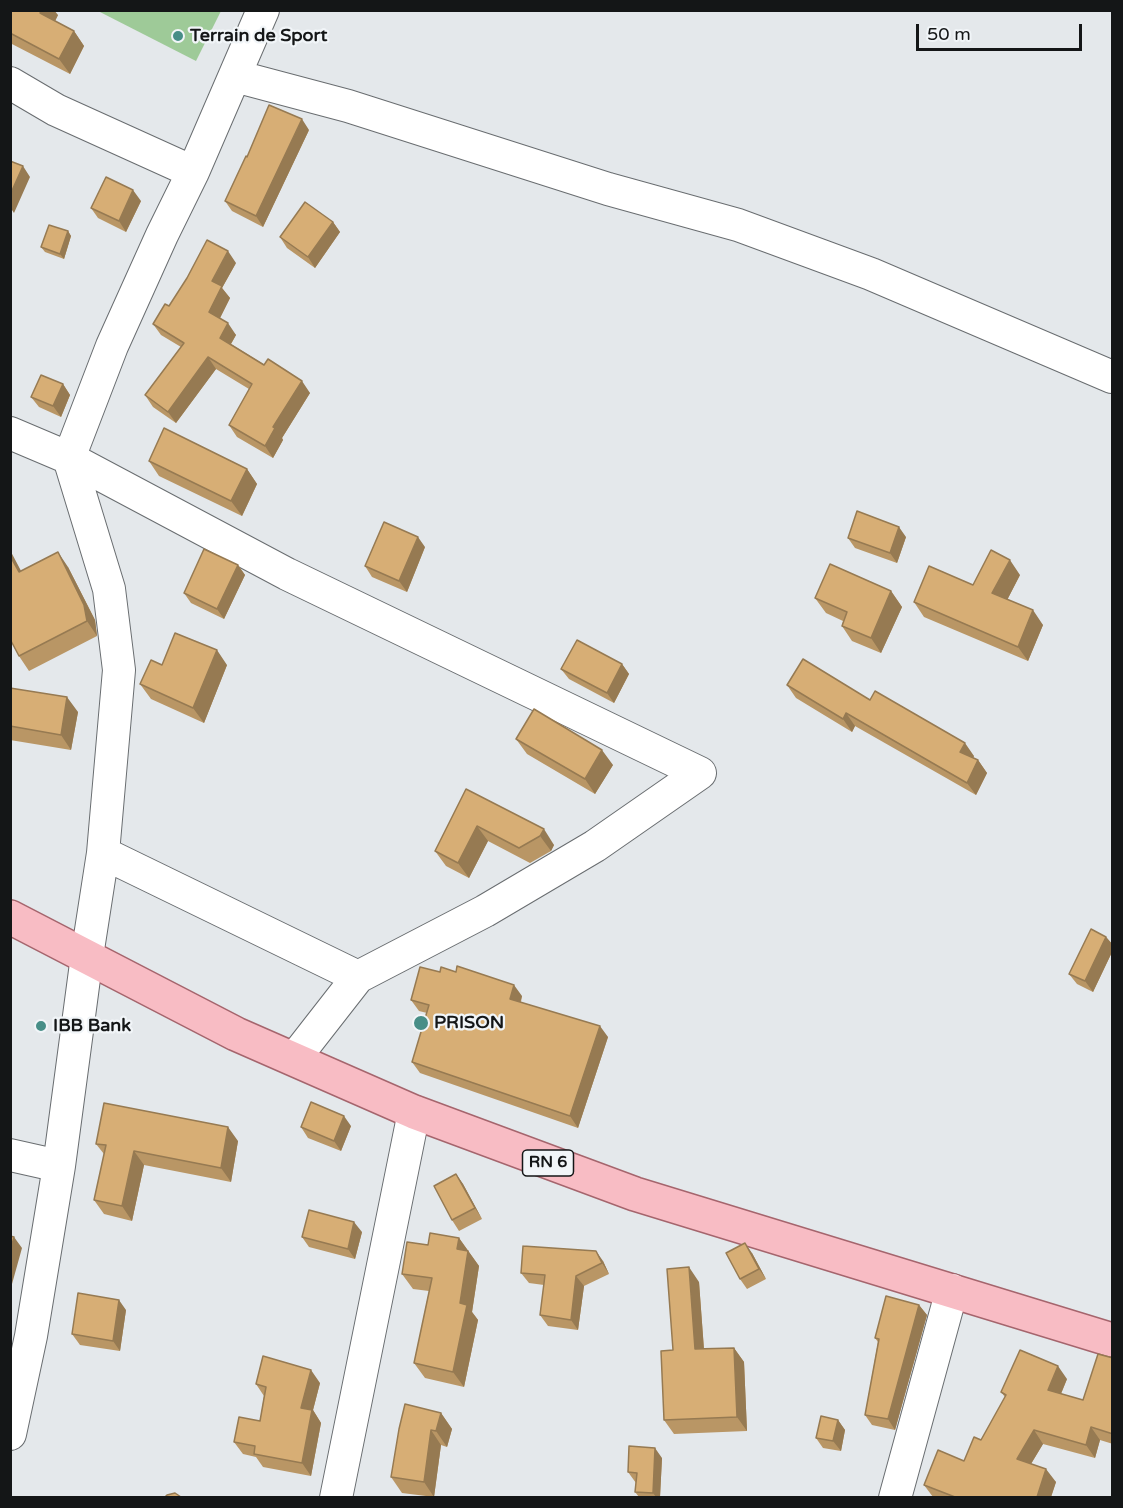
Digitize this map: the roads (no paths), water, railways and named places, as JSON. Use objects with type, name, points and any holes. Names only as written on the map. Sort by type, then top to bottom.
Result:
[{"type":"main road","name":"RN 6","points":[[10,917],[236,1034],[414,1113],[635,1194],[1113,1340]]},
{"type":"street","points":[[10,1434],[31,1336],[59,1166],[87,956],[104,853],[119,670],[110,589],[69,458],[117,336],[236,76],[262,10]]},
{"type":"street","points":[[236,76],[348,106],[474,144],[608,189],[738,225],[871,274],[1113,377]]},
{"type":"street","points":[[10,83],[56,110],[193,172]]},
{"type":"street","points":[[10,433],[69,458],[268,565],[700,772],[595,846],[485,911],[358,977],[294,1059]]},
{"type":"street","points":[[104,853],[358,977]]},
{"type":"street","points":[[336,1497],[414,1113]]},
{"type":"street","points":[[10,1155],[59,1166]]},
{"type":"street","points":[[895,1497],[952,1290]]},
{"type":"place","name":"Terrain de Sport","points":[[178,36]]},
{"type":"place","name":"PRISON","points":[[421,1023]]},
{"type":"place","name":"IBB Bank","points":[[41,1026]]}]
